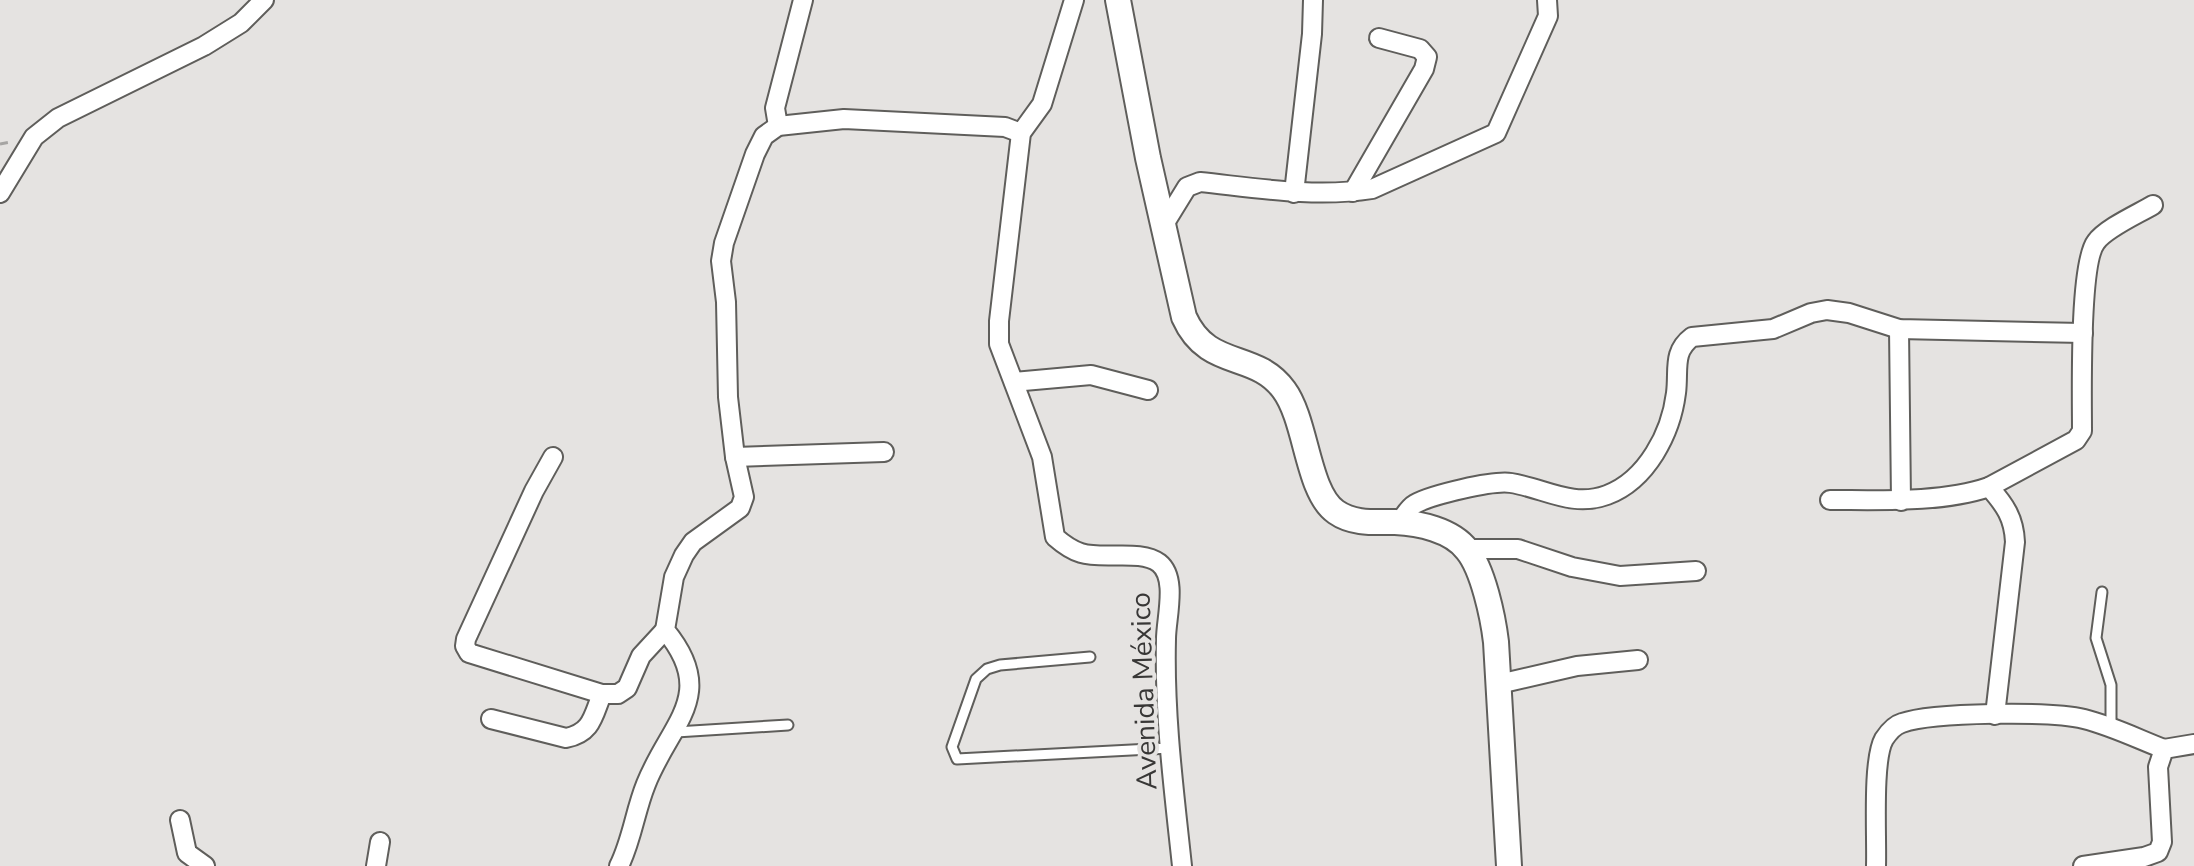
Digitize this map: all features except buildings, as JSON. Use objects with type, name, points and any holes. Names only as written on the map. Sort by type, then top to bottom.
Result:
[{"type":"street","points":[[0,193],[34,137],[58,118],[204,46],[241,23],[264,0]]},
{"type":"street","points":[[778,126],[775,108],[803,0]]},
{"type":"street","name":"Avenida México","points":[[1074,0],[1042,104],[1021,133],[999,344],[1042,457],[1055,537],[1078,553],[1142,556],[1157,561],[1166,570],[1170,587],[1166,670],[1170,748],[1182,866]]},
{"type":"street","points":[[1118,0],[1163,226],[1184,317],[1191,333],[1209,350],[1263,372],[1275,379],[1285,391],[1296,412],[1317,483],[1325,502],[1333,511],[1350,520],[1400,522],[1442,532],[1467,549],[1484,585],[1493,615],[1509,866]]},
{"type":"street","points":[[1294,193],[1313,0]]},
{"type":"street","points":[[1163,226],[1187,187],[1200,182],[1294,193],[1372,189],[1496,133],[1548,16],[1547,0]]},
{"type":"street","points":[[1353,192],[1424,69],[1427,57],[1420,49],[1379,38]]},
{"type":"street","points":[[553,457],[534,491],[465,646],[469,653],[483,659],[602,694],[618,694],[627,688],[641,656],[665,630],[674,577],[684,555],[693,542],[740,508],[744,497],[735,457],[728,397],[726,302],[721,261],[724,243],[764,136],[778,126],[844,119],[1005,127],[1021,133]]},
{"type":"street","points":[[1830,500],[1901,501],[1974,492],[2076,440],[2082,431],[2083,333],[2089,254],[2098,238],[2153,205]]},
{"type":"street","points":[[1400,522],[1412,505],[1426,499],[1498,483],[1524,486],[1569,499],[1587,500],[1617,490],[1634,479],[1660,445],[1672,412],[1678,353],[1692,337],[1773,329],[1811,313],[1827,310],[1849,313],[1899,329],[2083,333]]},
{"type":"street","points":[[1899,329],[1901,501]]},
{"type":"street","points":[[1014,382],[1091,375],[1148,390]]},
{"type":"street","points":[[735,457],[884,452]]},
{"type":"street","points":[[1989,487],[2012,516],[2015,542],[1995,715]]},
{"type":"street","points":[[1467,549],[1518,549],[1572,567],[1620,576],[1696,571]]},
{"type":"street","points":[[619,866],[648,779],[676,732],[689,691],[690,674],[679,646],[665,630]]},
{"type":"street","points":[[1499,684],[1577,666],[1638,660]]},
{"type":"street","points":[[491,719],[566,738],[578,736],[586,730],[602,694]]},
{"type":"street","points":[[1876,866],[1877,758],[1885,738],[1898,724],[1924,718],[1995,715],[2081,718],[2164,749],[2194,744]]},
{"type":"street","points":[[2083,866],[2158,852],[2162,842],[2158,767],[2164,749]]},
{"type":"street","points":[[180,820],[187,853],[205,866]]},
{"type":"street","points":[[376,866],[380,842]]},
{"type":"lane","points":[[2102,592],[2096,638],[2111,685],[2111,727]]},
{"type":"lane","points":[[1090,657],[1000,665],[987,669],[976,679],[952,747],[954,755],[957,759],[1170,748]]},
{"type":"lane","points":[[676,732],[788,725]]}]
